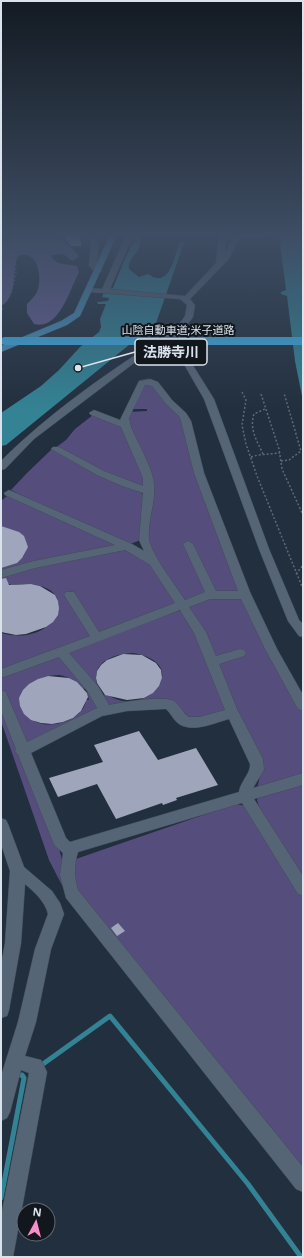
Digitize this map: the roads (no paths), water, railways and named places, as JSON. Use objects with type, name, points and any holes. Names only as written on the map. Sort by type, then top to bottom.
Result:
[{"type":"highway","name":"山陰自動車道;米子道路","points":[[4,343],[303,340]]},
{"type":"main road","points":[[4,343],[64,323],[77,314],[91,294]]},
{"type":"street","points":[[1,467],[27,440],[116,372],[149,349],[177,333],[189,317],[190,305],[184,298],[128,294]]},
{"type":"street","points":[[184,298],[188,294]]},
{"type":"street","points":[[177,333],[185,359],[209,399],[264,549],[294,621],[303,634]]},
{"type":"street","points":[[303,706],[271,649],[245,595],[199,473],[186,421],[154,384],[150,382],[142,383],[124,414],[125,425],[147,475],[148,491],[143,533],[145,543],[155,564],[200,632],[233,713],[256,758],[258,767],[256,773],[248,783],[245,796],[303,889]]},
{"type":"street","points":[[94,413],[125,425]]},
{"type":"street","points":[[56,449],[124,483],[138,489],[148,491]]},
{"type":"street","points":[[9,493],[49,513],[127,546],[155,564]]},
{"type":"street","points":[[1,574],[34,565],[145,543]]},
{"type":"street","points":[[188,544],[212,595]]},
{"type":"street","points":[[70,595],[97,638]]},
{"type":"street","points":[[1,674],[212,595],[245,595]]},
{"type":"street","points":[[61,651],[93,689],[105,710]]},
{"type":"street","points":[[213,661],[240,653]]},
{"type":"street","points":[[1,695],[22,751],[60,842],[68,848],[303,779]]},
{"type":"street","points":[[22,751],[105,710],[128,706],[163,703],[174,706],[181,719],[187,722],[194,722],[233,713]]},
{"type":"street","points":[[1,824],[18,871],[13,942],[10,966],[1,1010]]},
{"type":"street","points":[[73,847],[68,858],[66,879],[70,893],[303,1182]]},
{"type":"street","points":[[1,1112],[15,1071],[43,949],[56,914],[56,911],[45,894],[18,871]]},
{"type":"street","points":[[3,1257],[38,1072],[35,1066],[15,1071]]},
{"type":"water","points":[[103,294],[166,294],[156,323],[6,445],[1,446],[1,413],[41,386],[59,370],[80,347],[99,332],[101,327],[100,319],[106,304],[98,304],[97,302],[108,301],[109,298],[102,297]]},
{"type":"water","points":[[281,294],[303,294],[303,401],[295,361],[287,296]]},
{"type":"waterway","points":[[43,1064],[110,1016],[248,1184],[301,1257]]},
{"type":"waterway","points":[[1,1198],[24,1078],[22,1075],[18,1075]]},
{"type":"place","name":"法勝寺川","points":[[78,368]]}]
